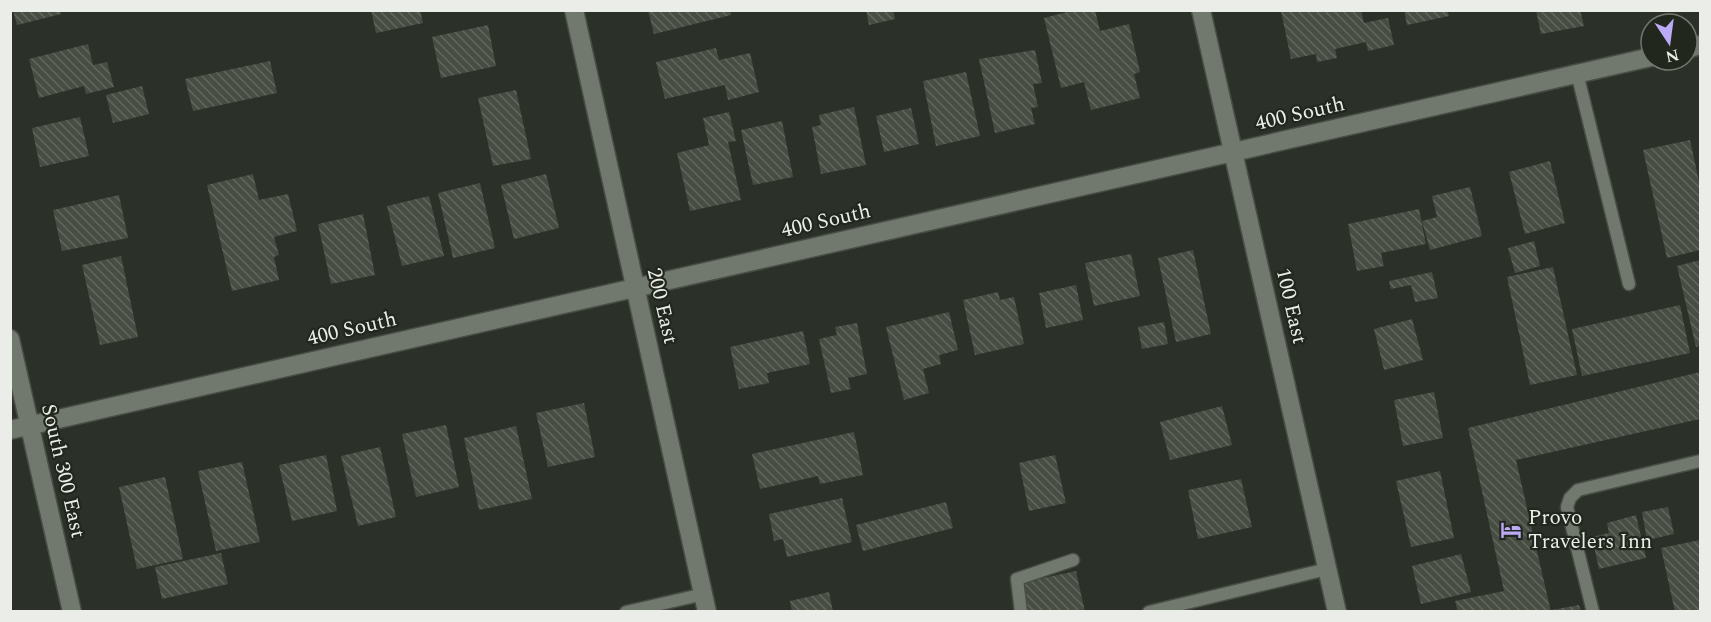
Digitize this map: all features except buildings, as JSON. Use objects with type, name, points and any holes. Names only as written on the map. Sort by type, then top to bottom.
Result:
[{"type":"street","name":"200 East","points":[[574,10],[706,603]]},
{"type":"street","name":"100 East","points":[[1201,10],[1337,612]]},
{"type":"street","name":"400 South","points":[[10,430],[1639,60]]},
{"type":"street","name":"South 300 East","points":[[10,339],[72,612]]},
{"type":"lane","points":[[1577,73],[1629,284]]},
{"type":"lane","points":[[1593,612],[1568,507],[1570,498],[1578,490],[1701,461]]},
{"type":"lane","points":[[1021,612],[1017,579],[1073,560]]},
{"type":"lane","points":[[1149,612],[1327,569]]},
{"type":"lane","points":[[626,612],[706,603]]},
{"type":"place","name":"Provo Travelers Inn","points":[[1511,530]]}]
